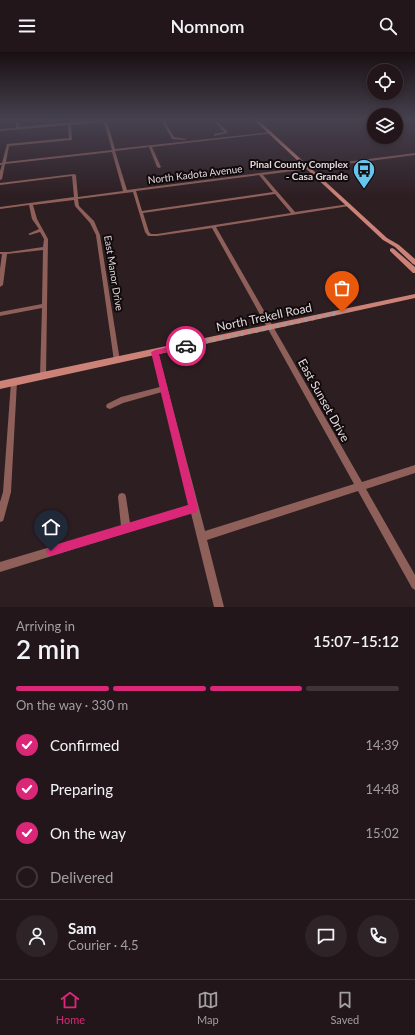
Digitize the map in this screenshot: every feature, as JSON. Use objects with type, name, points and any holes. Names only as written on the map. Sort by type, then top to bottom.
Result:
[{"type":"main road","points":[[284,145],[385,239],[397,246],[415,263]]},
{"type":"main road","points":[[385,239],[390,248],[415,271]]},
{"type":"main road","name":"North Trekell Road","points":[[0,385],[415,296]]},
{"type":"street","points":[[0,179],[2,164],[9,145]]},
{"type":"street","points":[[111,145],[125,191]]},
{"type":"street","points":[[2,164],[162,145]]},
{"type":"street","points":[[150,146],[159,167]]},
{"type":"street","name":"North Kadota Avenue","points":[[0,208],[415,154]]},
{"type":"street","points":[[260,174],[294,214]]},
{"type":"street","name":"East Manor Drive","points":[[0,184],[74,175],[77,206],[96,226],[117,361]]},
{"type":"street","points":[[134,190],[147,232],[157,235],[349,205]]},
{"type":"street","points":[[141,212],[276,193]]},
{"type":"street","points":[[31,204],[35,222],[42,230],[46,239],[43,376]]},
{"type":"street","name":"East Sunset Drive","points":[[214,226],[415,584]]},
{"type":"street","points":[[30,234],[42,230]]},
{"type":"street","points":[[0,285],[3,253],[46,248]]},
{"type":"street","points":[[0,314],[45,305]]},
{"type":"street","points":[[155,352],[219,607]]},
{"type":"street","points":[[0,518],[7,492],[14,382]]},
{"type":"street","points":[[110,406],[121,400],[164,389]]},
{"type":"street","points":[[201,537],[415,469]]},
{"type":"street","points":[[122,497],[126,529]]},
{"type":"street","points":[[0,567],[194,508]]},
{"type":"way so far","points":[[186,346],[342,312]]},
{"type":"place","name":"Pinal County Complex - Casa Grande","points":[[364,190]]},
{"type":"route","points":[[51,551],[194,508],[155,352],[186,346]]}]
